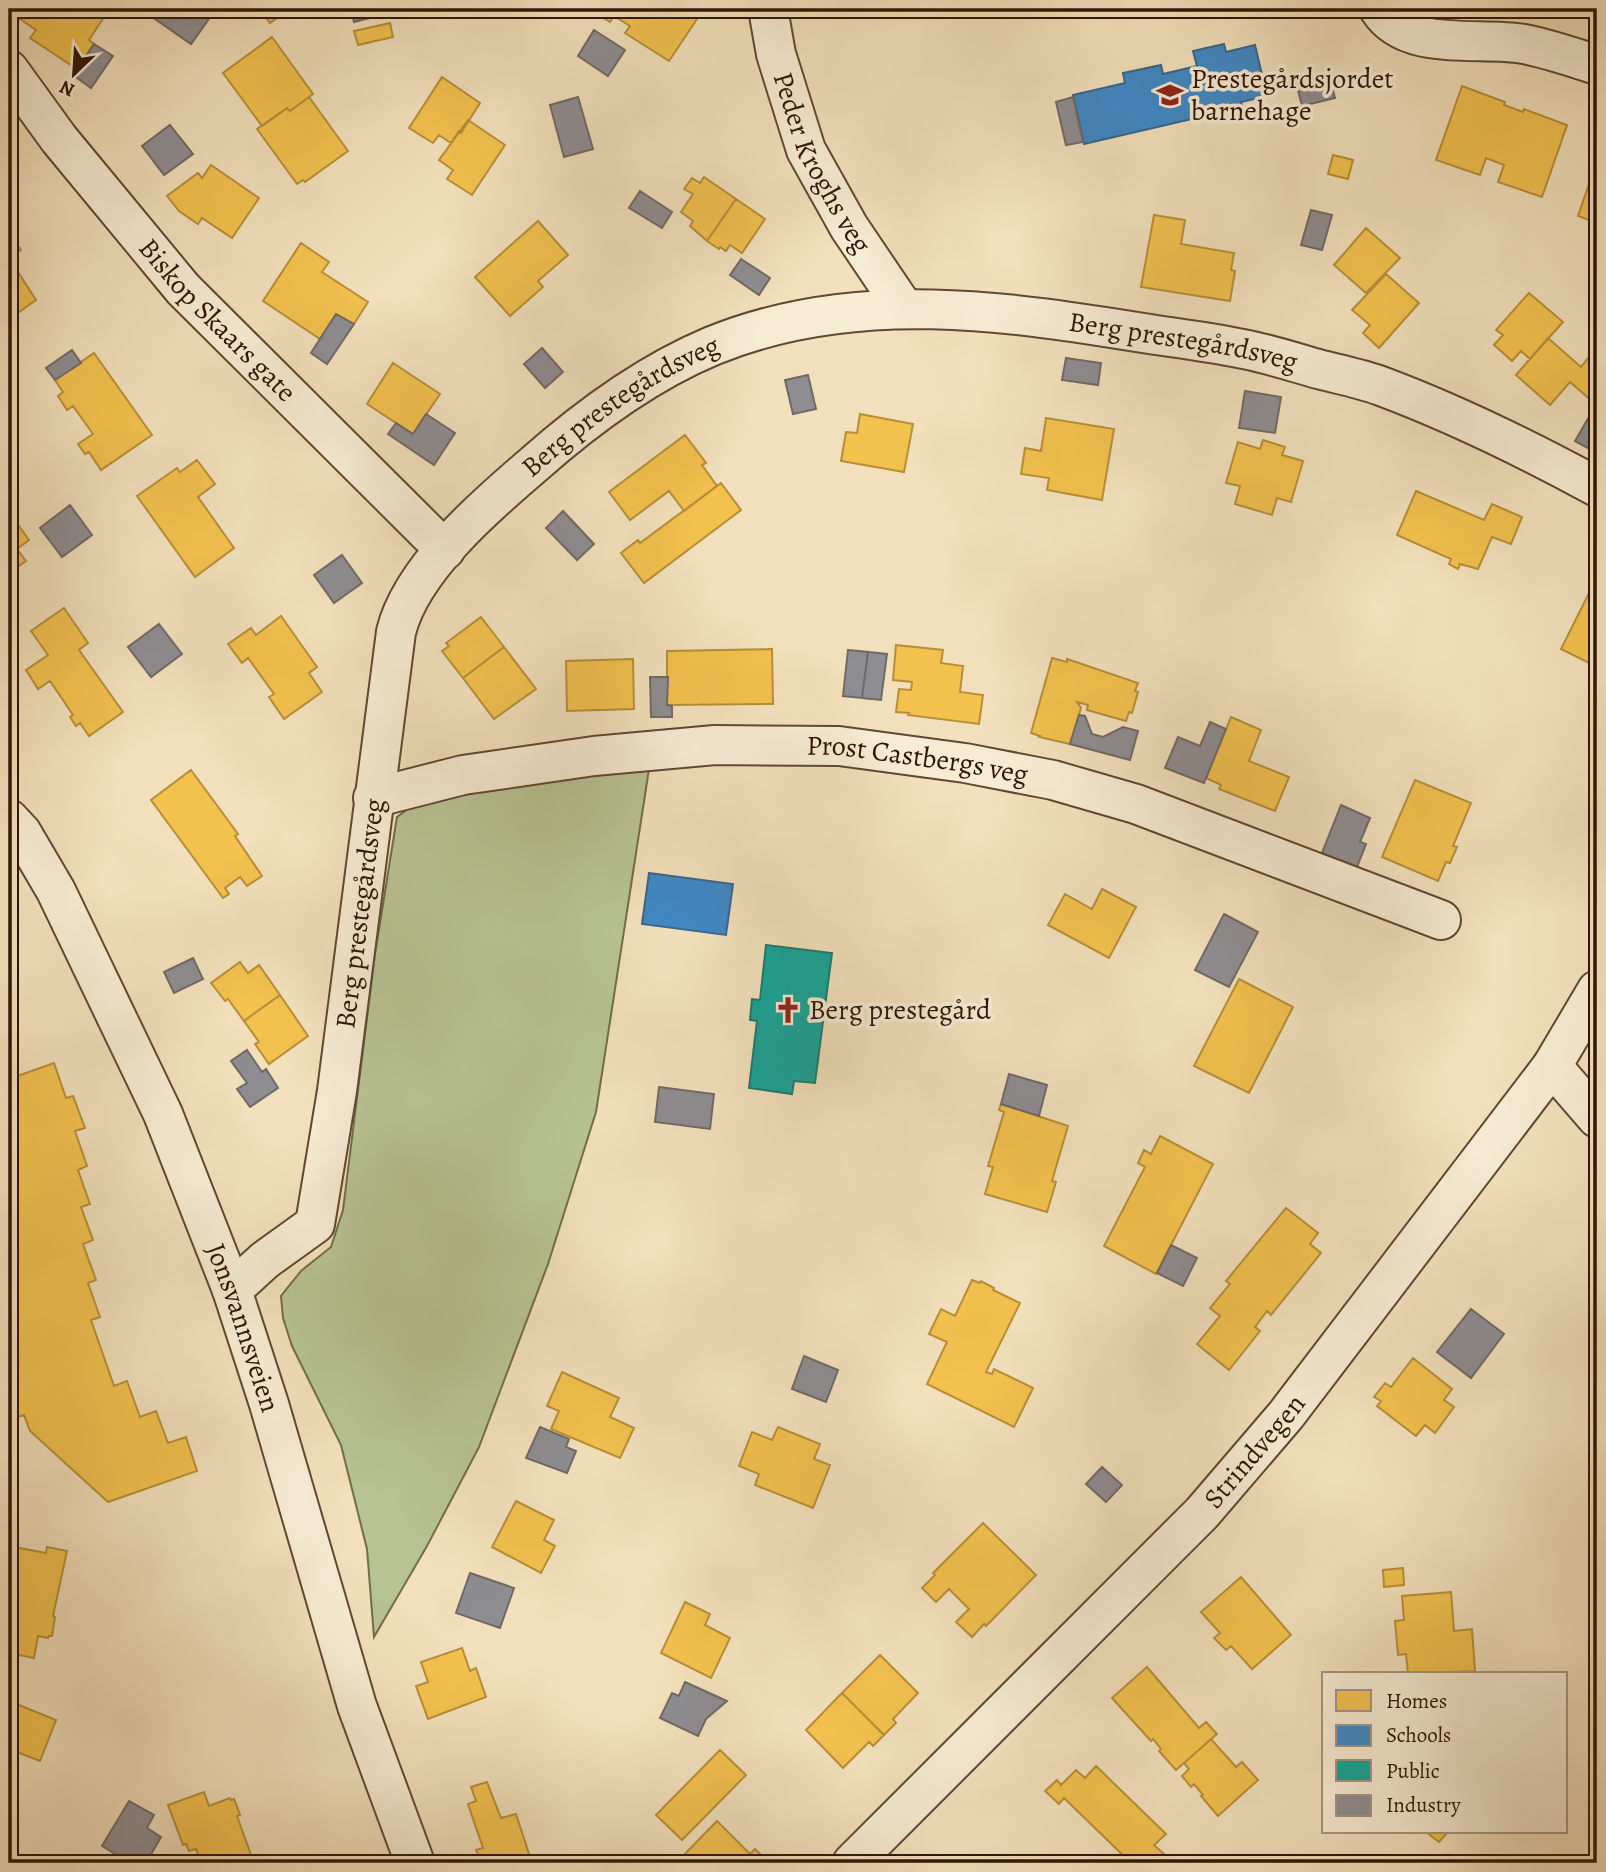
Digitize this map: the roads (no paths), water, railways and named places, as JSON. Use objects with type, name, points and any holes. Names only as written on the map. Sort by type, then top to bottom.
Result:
[{"type":"street","name":"Peder Kroghs veg","points":[[768,9],[776,54],[806,150],[849,226],[903,307]]},
{"type":"street","points":[[1378,9],[1395,28],[1408,34],[1522,44],[1597,65]]},
{"type":"street","name":"Biskop Skaars gate","points":[[9,70],[59,139],[183,289],[445,550]]},
{"type":"street","name":"Berg prestegårdsveg","points":[[232,1290],[265,1260],[315,1224],[337,1091],[373,798],[399,618],[415,587],[445,550],[501,493],[608,404],[665,368],[715,345],[784,324],[846,312],[903,307],[1030,316],[1244,349],[1379,385],[1517,443],[1597,487]]},
{"type":"street","name":"Prost Castbergs veg","points":[[373,798],[463,775],[594,756],[715,745],[839,746],[965,763],[1053,780],[1136,804],[1441,920]]},
{"type":"street","name":"Jonsvannsveien","points":[[9,819],[22,833],[56,891],[163,1114],[232,1290],[269,1404],[357,1706],[415,1863]]},
{"type":"street","name":"Strindvegen","points":[[852,1863],[1202,1513],[1286,1415],[1552,1066],[1597,990]]},
{"type":"street","points":[[1552,1066],[1597,1093]]},
{"type":"street","points":[[1552,1066],[1597,1118]]},
{"type":"place","name":"Prestegårdsjordet barnehage","points":[[1170,95]]},
{"type":"place","name":"Berg prestegård","points":[[788,1010]]}]
